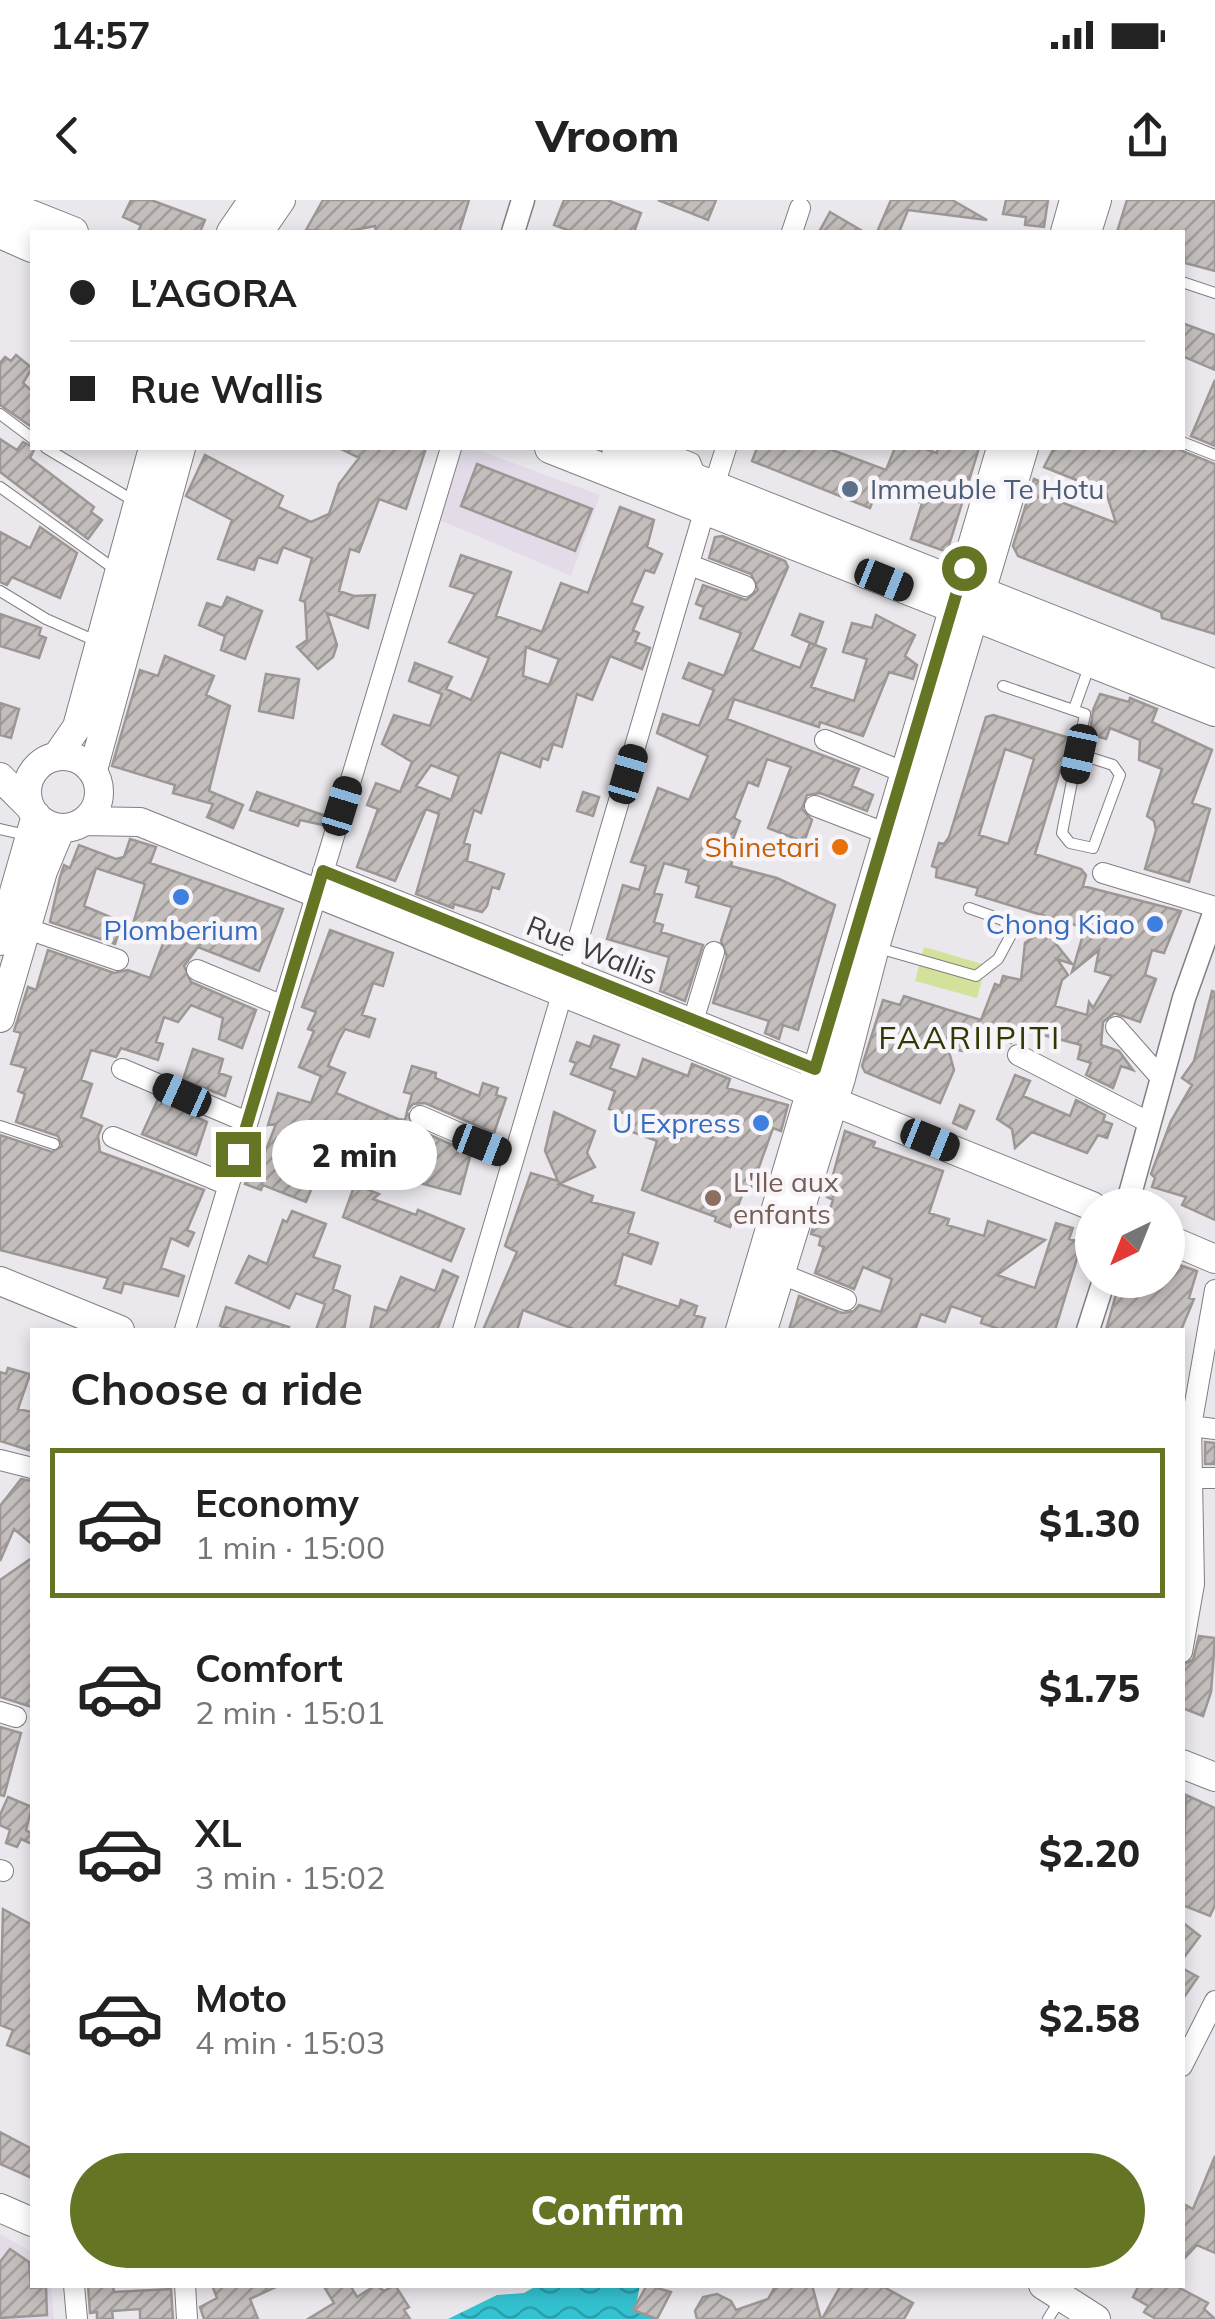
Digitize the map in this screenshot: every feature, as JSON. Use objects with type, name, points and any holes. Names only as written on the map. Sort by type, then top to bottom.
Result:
[{"type":"main road","points":[[232,230],[253,200]]},
{"type":"main road","points":[[260,230],[281,200]]},
{"type":"main road","points":[[1065,230],[1074,200]]},
{"type":"main road","points":[[1089,230],[1097,200]]},
{"type":"main road","points":[[0,204],[68,230]]},
{"type":"main road","points":[[0,234],[30,246]]},
{"type":"main road","points":[[0,1018],[12,934],[8,890],[28,784],[77,726],[152,450]]},
{"type":"main road","points":[[12,934],[73,825],[97,804],[95,776],[179,450]]},
{"type":"main road","points":[[557,450],[707,492]]},
{"type":"main road","points":[[621,450],[707,492],[966,599],[1215,685]]},
{"type":"main road","points":[[764,1328],[824,1086],[966,599],[1001,450]]},
{"type":"main road","points":[[865,944],[885,833],[904,772],[1023,450]]},
{"type":"main road","points":[[966,599],[1091,661],[1215,711]]},
{"type":"main road","points":[[0,760],[46,762],[77,758],[140,822]]},
{"type":"main road","points":[[0,777],[23,822]]},
{"type":"main road","points":[[23,822],[140,822],[319,882],[824,1086],[1075,1198]]},
{"type":"main road","points":[[741,1328],[824,1086]]},
{"type":"main road","points":[[1185,1246],[1215,1258]]},
{"type":"main road","points":[[0,1281],[115,1328]]},
{"type":"main road","points":[[1185,1769],[1215,1777]]},
{"type":"main road","points":[[0,2208],[30,2221]]},
{"type":"main road","points":[[1051,2300],[1096,2319]]},
{"type":"street","points":[[514,230],[523,200]]},
{"type":"street","points":[[793,230],[800,208]]},
{"type":"street","points":[[186,1328],[450,450]]},
{"type":"street","points":[[464,1328],[690,565],[707,492],[725,450]]},
{"type":"street","points":[[690,565],[745,586]]},
{"type":"street","points":[[825,740],[904,772]]},
{"type":"street","points":[[815,806],[885,833]]},
{"type":"street","points":[[1103,873],[1215,909],[1210,952],[1162,1078],[1132,1188]]},
{"type":"street","points":[[12,934],[118,960]]},
{"type":"street","points":[[692,1021],[714,952]]},
{"type":"street","points":[[197,970],[283,1006]]},
{"type":"street","name":"Rue Wallis","points":[[566,983],[692,1021],[824,1086]]},
{"type":"street","points":[[1116,1026],[1162,1078]]},
{"type":"street","points":[[1018,1055],[1150,1123]]},
{"type":"street","points":[[122,1069],[248,1122]]},
{"type":"street","points":[[420,1116],[514,1158]]},
{"type":"street","points":[[113,1137],[228,1186]]},
{"type":"street","points":[[779,1273],[846,1300]]},
{"type":"street","points":[[1185,1643],[1194,1584],[1191,1426],[1215,1290]]},
{"type":"street","points":[[1089,1328],[1098,1298]]},
{"type":"street","points":[[1191,1426],[1215,1429]]},
{"type":"street","points":[[0,1460],[30,1468]]},
{"type":"street","points":[[1191,1478],[1215,1478]]},
{"type":"street","points":[[1185,2060],[1215,2001]]},
{"type":"street","points":[[74,2288],[78,2319]]},
{"type":"street","points":[[185,2288],[187,2319]]},
{"type":"lane","points":[[1185,283],[1215,293]]},
{"type":"lane","points":[[0,414],[30,436]]},
{"type":"lane","points":[[1185,443],[1215,455]]},
{"type":"lane","points":[[49,450],[139,504]]},
{"type":"lane","points":[[672,450],[694,459],[700,466],[707,492]]},
{"type":"lane","points":[[0,487],[121,573]]},
{"type":"lane","points":[[0,591],[46,619],[101,642]]},
{"type":"lane","points":[[1074,708],[1091,661]]},
{"type":"lane","points":[[1003,686],[1074,708],[1085,718],[1062,834],[1070,844],[1092,848],[1120,775],[1113,765],[1079,754]]},
{"type":"lane","points":[[865,944],[976,976],[998,959],[1012,932],[1003,920],[970,908]]},
{"type":"lane","points":[[0,1126],[54,1144]]},
{"type":"shaded area","points":[[459,450],[478,450],[600,495],[571,576],[437,519]]},
{"type":"shaded area","points":[[0,2234],[30,2251],[30,2288],[51,2288],[54,2319],[0,2319]]},
{"type":"green space","points":[[924,947],[986,965],[977,998],[915,981]]},
{"type":"water","points":[[533,2288],[639,2288],[636,2306],[654,2319],[448,2319],[497,2295],[524,2293]]},
{"type":"building","points":[[131,200],[151,200],[205,220],[201,230],[139,230],[141,225],[123,217]]},
{"type":"building","points":[[323,200],[469,200],[460,230],[376,230],[375,226],[306,230]]},
{"type":"building","points":[[564,200],[607,200],[641,213],[635,230],[568,230],[554,225]]},
{"type":"building","points":[[658,200],[716,200],[708,220]]},
{"type":"building","points":[[891,200],[952,200],[987,220],[908,210],[900,230],[878,230]]},
{"type":"building","points":[[1006,200],[1048,200],[1044,227],[1025,225],[1026,217],[1003,214]]},
{"type":"building","points":[[1127,200],[1215,200],[1215,271],[1185,263],[1185,230],[1118,230]]},
{"type":"building","points":[[830,212],[861,230],[820,230]]},
{"type":"building","points":[[1185,324],[1215,335],[1215,370],[1185,357]]},
{"type":"building","points":[[16,355],[30,366],[23,383],[30,389],[30,426],[0,405],[0,363],[5,357],[11,361]]},
{"type":"building","points":[[1215,380],[1215,446],[1191,436]]},
{"type":"building","points":[[0,439],[17,450],[23,442],[34,450],[30,458],[94,507],[91,512],[102,520],[88,539],[0,472]]},
{"type":"building","points":[[343,450],[425,450],[406,509],[379,499],[359,552],[350,549],[339,591],[354,596],[375,595],[368,628],[327,613],[337,645],[333,657],[318,669],[297,647],[307,640],[305,602],[300,600],[312,558],[283,547],[277,563],[258,557],[254,570],[218,559],[232,520],[186,496],[205,455],[283,496],[278,507],[311,522],[329,514],[339,484],[359,458]]},
{"type":"building","points":[[756,450],[832,450],[886,470],[894,450],[978,450],[947,552],[911,539],[922,503],[878,486],[870,508],[752,461]]},
{"type":"building","points":[[1053,450],[1180,450],[1215,464],[1215,634],[1162,618],[1161,612],[1018,556],[1013,546],[1034,479],[1049,485],[1045,496],[1116,523],[1106,492],[1044,467]]},
{"type":"building","points":[[477,464],[592,509],[575,551],[461,506]]},
{"type":"building","points":[[620,507],[654,520],[647,547],[662,554],[654,573],[645,570],[631,603],[643,607],[633,630],[639,633],[635,642],[650,648],[642,669],[610,656],[592,700],[577,694],[562,747],[553,744],[548,760],[542,758],[540,767],[500,752],[481,813],[474,810],[464,843],[470,845],[467,861],[504,874],[499,889],[492,887],[482,912],[454,904],[453,908],[416,894],[439,814],[426,809],[395,881],[357,867],[378,809],[367,805],[376,783],[400,792],[412,762],[382,744],[394,715],[430,726],[442,694],[409,681],[415,663],[452,677],[446,689],[471,700],[489,658],[449,642],[475,594],[450,586],[461,555],[511,572],[496,616],[542,632],[561,583],[588,593]],"holes":[[[526,647],[559,659],[549,685],[523,676]],[[431,765],[459,776],[451,800],[416,786]]]},
{"type":"building","points":[[40,527],[77,553],[60,598],[12,577],[7,585],[0,582],[0,532],[30,548]]},
{"type":"building","points":[[722,536],[785,561],[788,567],[752,650],[800,668],[810,643],[826,649],[811,687],[854,701],[867,659],[843,652],[852,623],[872,628],[876,615],[915,635],[905,656],[917,665],[913,679],[889,672],[863,736],[820,722],[819,727],[734,699],[727,719],[859,769],[852,786],[873,795],[867,811],[820,793],[807,795],[802,809],[812,820],[804,842],[768,828],[791,767],[767,759],[758,786],[748,782],[734,818],[740,821],[728,852],[734,855],[731,866],[777,878],[835,905],[798,1030],[783,1025],[779,1039],[765,1033],[769,1021],[713,1003],[727,956],[721,941],[732,907],[696,897],[699,886],[686,882],[689,870],[664,863],[654,893],[662,895],[654,922],[663,925],[661,932],[703,945],[685,1001],[660,991],[669,957],[607,939],[623,885],[639,890],[646,866],[631,862],[658,788],[689,800],[708,756],[657,733],[663,714],[699,726],[714,690],[683,678],[689,663],[724,676],[741,633],[700,618],[704,607],[696,604],[703,585],[746,600],[758,590],[751,574],[709,558],[715,537]]},
{"type":"building","points":[[227,597],[262,611],[245,659],[221,650],[225,636],[199,625],[207,603],[222,608]]},
{"type":"building","points":[[0,614],[41,628],[39,635],[46,638],[39,658],[0,646]]},
{"type":"building","points":[[800,614],[823,622],[815,645],[792,635]]},
{"type":"building","points":[[165,656],[214,676],[206,695],[230,706],[209,791],[243,805],[233,828],[207,817],[213,804],[173,793],[175,785],[112,766],[140,670],[158,676]]},
{"type":"building","points":[[266,674],[299,679],[293,718],[259,711]]},
{"type":"building","points":[[1100,694],[1129,702],[1130,698],[1157,709],[1152,722],[1212,750],[1192,803],[1210,809],[1189,882],[1145,869],[1156,830],[1154,821],[1147,816],[1162,769],[1139,760],[1140,740],[1110,728],[1106,739],[1090,734]]},
{"type":"building","points":[[0,703],[19,709],[11,738],[0,735]]},
{"type":"building","points":[[993,715],[1070,738],[1035,854],[1081,869],[1086,875],[1083,886],[1181,911],[1164,953],[1152,950],[1145,975],[1156,979],[1140,1022],[1114,1013],[1103,1022],[1101,1045],[1119,1051],[1133,1070],[1121,1066],[1113,1088],[1086,1075],[1091,1063],[1078,1059],[1081,1045],[1016,1028],[1011,1043],[968,1029],[963,1051],[948,1048],[954,1070],[940,1103],[865,1072],[862,1066],[883,1000],[900,1005],[904,996],[981,1020],[995,984],[1000,986],[1003,976],[1021,980],[1025,943],[1044,929],[1072,964],[1057,959],[1068,975],[1062,980],[1055,1006],[1087,1015],[1089,1002],[1093,1008],[1112,976],[1095,971],[1099,950],[1072,972],[1085,928],[976,895],[978,888],[936,877],[937,868],[932,866],[939,843],[944,844],[949,837],[986,717]],"holes":[[[1005,749],[1034,759],[1008,844],[979,835]]]},
{"type":"building","points":[[257,792],[326,816],[323,825],[300,820],[298,826],[250,810]]},
{"type":"building","points":[[583,792],[599,797],[593,816],[577,811]]},
{"type":"building","points":[[130,839],[156,847],[150,863],[283,909],[259,971],[198,947],[184,966],[191,982],[256,1010],[242,1048],[219,1039],[223,1018],[191,1005],[178,1022],[164,1017],[156,1042],[163,1044],[158,1060],[121,1048],[116,1057],[91,1050],[81,1080],[92,1084],[81,1117],[102,1126],[98,1136],[100,1152],[204,1190],[187,1230],[194,1233],[188,1246],[171,1238],[161,1268],[184,1276],[178,1296],[124,1283],[121,1293],[104,1288],[108,1278],[0,1250],[0,1135],[52,1152],[62,1146],[58,1136],[16,1122],[25,1094],[18,1091],[26,1068],[11,1064],[21,1033],[14,1031],[28,987],[36,990],[48,950],[114,973],[128,970],[150,978],[166,936],[133,924],[145,884],[96,868],[84,906],[122,922],[115,944],[50,922],[64,865],[70,868],[79,845],[116,859],[124,857]]},
{"type":"building","points":[[330,930],[393,953],[383,986],[373,983],[362,1015],[375,1019],[369,1037],[345,1029],[328,1066],[345,1073],[336,1093],[398,1119],[405,1120],[407,1112],[414,1128],[471,1153],[460,1194],[331,1159],[336,1144],[305,1130],[295,1157],[328,1169],[323,1183],[315,1180],[306,1202],[263,1185],[261,1190],[245,1184],[254,1160],[261,1163],[276,1124],[268,1125],[278,1093],[311,1103],[321,1076],[299,1067],[314,1031],[308,1029],[316,1012],[302,1007]]},
{"type":"building","points":[[1212,991],[1215,1220],[1185,1206],[1185,1188],[1152,1187],[1155,1178],[1151,1174],[1171,1121],[1192,1085],[1182,1078],[1194,1061]]},
{"type":"building","points":[[594,1036],[619,1045],[610,1068],[637,1078],[643,1059],[688,1076],[692,1064],[730,1079],[727,1088],[788,1105],[781,1131],[773,1128],[750,1192],[744,1190],[730,1227],[715,1221],[716,1217],[642,1190],[657,1141],[627,1130],[631,1115],[609,1109],[615,1091],[571,1074],[576,1063],[570,1061],[577,1042],[590,1047]]},
{"type":"building","points":[[193,1049],[223,1059],[219,1073],[231,1077],[225,1096],[183,1080]]},
{"type":"building","points":[[412,1066],[436,1073],[435,1078],[479,1096],[483,1083],[498,1088],[496,1095],[506,1098],[494,1133],[425,1103],[413,1104],[407,1111],[412,1094],[404,1092]]},
{"type":"building","points":[[1015,1075],[1030,1081],[1023,1096],[1070,1116],[1076,1100],[1105,1115],[1103,1121],[1112,1124],[1107,1138],[1098,1135],[1087,1153],[1032,1132],[1015,1148],[1012,1129],[997,1119]]},
{"type":"building","points":[[158,1099],[207,1122],[196,1155],[142,1134]]},
{"type":"building","points":[[960,1105],[974,1111],[966,1129],[953,1123]]},
{"type":"building","points":[[554,1112],[595,1131],[587,1153],[595,1167],[559,1184],[593,1196],[591,1202],[634,1213],[628,1233],[658,1243],[651,1264],[623,1254],[615,1285],[679,1307],[681,1300],[697,1306],[694,1315],[705,1318],[702,1328],[571,1328],[523,1310],[518,1328],[484,1328],[517,1252],[505,1246],[531,1173],[558,1181],[545,1151]]},
{"type":"building","points":[[845,1131],[875,1142],[873,1147],[943,1171],[929,1213],[949,1219],[947,1225],[984,1236],[988,1221],[1045,1240],[997,1275],[1035,1288],[1056,1223],[1073,1228],[1069,1239],[1075,1240],[1075,1265],[1056,1328],[996,1328],[981,1323],[983,1317],[951,1306],[945,1322],[921,1314],[916,1328],[790,1328],[799,1296],[842,1313],[854,1311],[859,1305],[881,1312],[892,1279],[863,1267],[854,1289],[815,1273],[824,1247],[819,1245],[821,1237],[811,1234],[815,1220],[825,1224],[833,1200],[827,1197]]},
{"type":"building","points":[[355,1184],[379,1194],[373,1199],[416,1215],[418,1210],[464,1229],[451,1261],[343,1217]]},
{"type":"building","points":[[292,1211],[326,1224],[313,1257],[340,1266],[333,1289],[350,1296],[344,1328],[317,1328],[325,1304],[296,1293],[289,1308],[236,1283],[249,1256],[267,1264],[283,1220],[287,1222]]},
{"type":"building","points":[[1185,1267],[1197,1271],[1189,1298],[1194,1299],[1182,1328],[1107,1328],[1115,1298],[1185,1298]]},
{"type":"building","points":[[443,1270],[458,1277],[438,1328],[370,1328],[375,1307],[387,1311],[401,1277],[435,1291]]},
{"type":"building","points":[[226,1307],[289,1327],[226,1328],[220,1326]]},
{"type":"building","points":[[8,1368],[30,1374],[18,1409],[30,1412],[30,1450],[0,1441],[0,1372],[6,1374]]},
{"type":"building","points":[[1205,1442],[1215,1443],[1215,1464],[1205,1464]]},
{"type":"building","points":[[21,1479],[30,1481],[30,1542],[14,1529],[0,1561],[0,1506]]},
{"type":"building","points":[[30,1559],[30,1706],[0,1697],[0,1580]]},
{"type":"building","points":[[1199,1636],[1215,1638],[1211,1692],[1203,1716],[1185,1709],[1185,1664],[1193,1660]]},
{"type":"building","points":[[0,1727],[21,1733],[4,1796],[0,1795]]},
{"type":"building","points":[[1186,1795],[1215,1808],[1215,1905],[1210,1916],[1185,1906]]},
{"type":"building","points":[[8,1797],[30,1806],[26,1830],[30,1833],[30,1843],[21,1839],[17,1847],[6,1843],[10,1830],[0,1825]]},
{"type":"building","points":[[3,1909],[30,1924],[30,2054],[7,2045],[13,2030],[0,2025]]},
{"type":"building","points":[[1185,1924],[1200,1936],[1185,1956]]},
{"type":"building","points":[[1185,1970],[1198,1977],[1185,1996]]},
{"type":"building","points":[[0,2132],[30,2148],[30,2177],[0,2164]]},
{"type":"building","points":[[1215,2156],[1215,2253],[1197,2245],[1185,2258],[1185,2205],[1193,2209]]},
{"type":"building","points":[[10,2249],[29,2262],[30,2288],[46,2288],[47,2315],[0,2318],[0,2262]]},
{"type":"building","points":[[88,2288],[113,2288],[114,2292],[171,2289],[173,2319],[140,2319],[140,2309],[112,2311],[113,2319],[97,2319],[97,2312],[90,2313]]},
{"type":"building","points":[[213,2288],[274,2288],[250,2299],[258,2319],[204,2319],[200,2307],[217,2298]]},
{"type":"building","points":[[325,2288],[352,2288],[357,2297],[371,2288],[397,2288],[409,2307],[404,2310],[410,2319],[308,2319],[334,2303]]},
{"type":"building","points":[[645,2288],[671,2292],[657,2319],[633,2310]]},
{"type":"building","points":[[774,2288],[813,2288],[821,2319],[697,2319],[695,2311],[703,2297],[717,2294],[731,2301],[736,2310],[768,2299]]},
{"type":"building","points":[[839,2288],[886,2288],[913,2303],[904,2319],[822,2319]]},
{"type":"building","points":[[1138,2288],[1180,2288],[1208,2303],[1204,2309],[1215,2319],[1156,2319],[1144,2312],[1148,2306],[1133,2297]]},
{"type":"place","name":"Immeuble Te Hotu","points":[[850,489]]},
{"type":"place","name":"Shinetari","points":[[840,847]]},
{"type":"place","name":"Plomberium","points":[[181,897]]},
{"type":"place","name":"Chong Kiao","points":[[1155,924]]},
{"type":"place","name":"U Express","points":[[761,1123]]},
{"type":"place","name":"L'Ile aux enfants","points":[[713,1198]]},
{"type":"district","name":"FAARIIPITI","points":[[970,1038]]},
{"type":"route","points":[[238,1154],[323,871],[815,1069],[964,568]]}]
